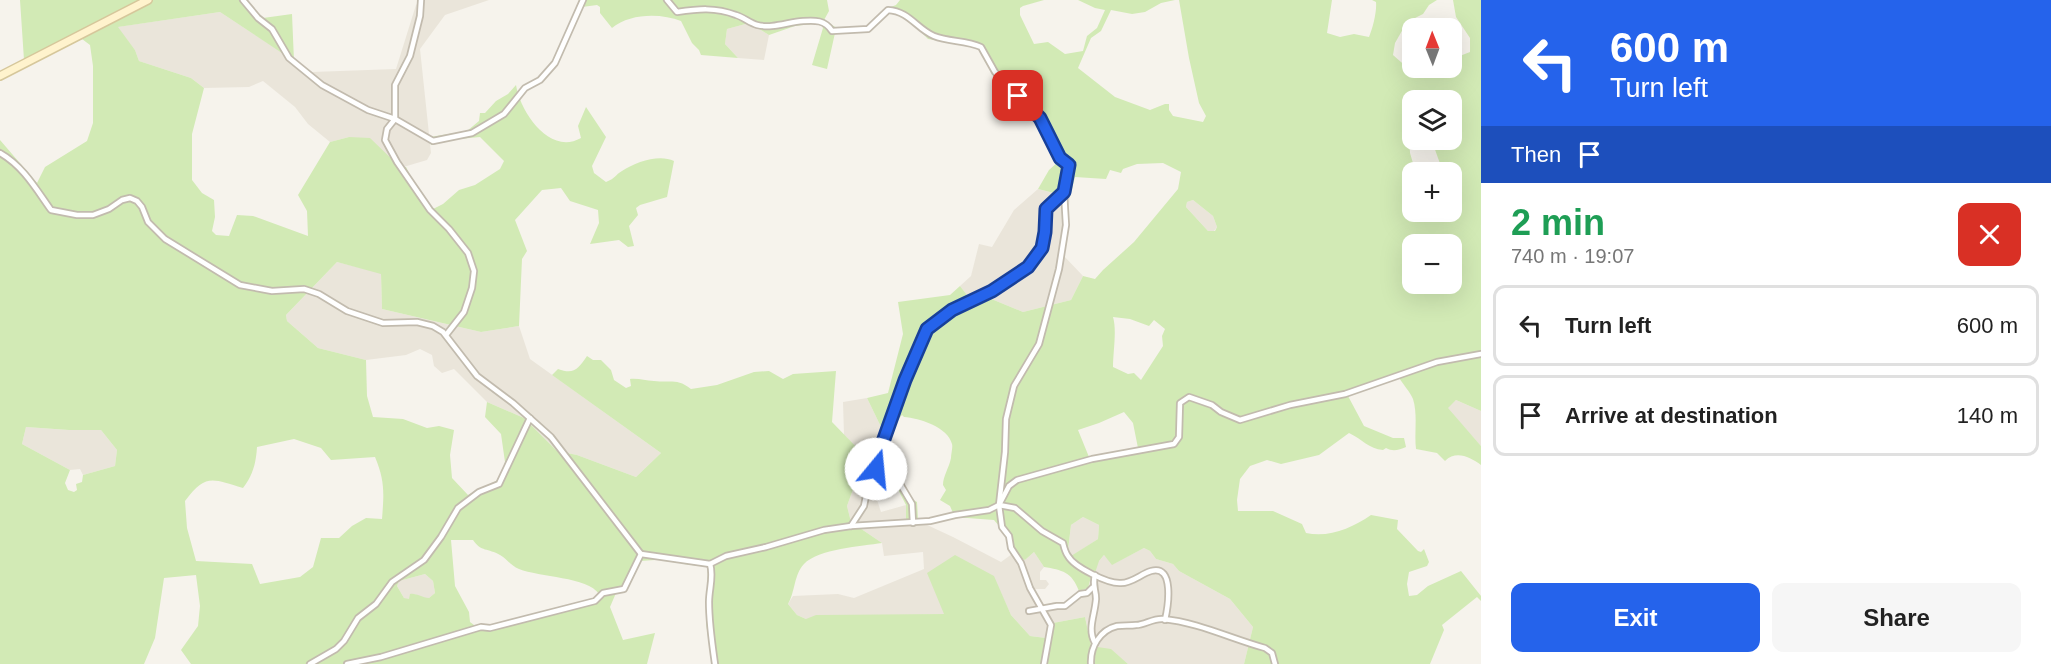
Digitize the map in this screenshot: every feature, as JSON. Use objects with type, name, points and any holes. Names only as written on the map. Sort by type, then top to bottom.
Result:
[{"type":"street","points":[[0,76],[148,0]]},
{"type":"street","points":[[243,0],[258,18],[272,29],[289,58],[322,85],[368,110],[395,119],[433,141],[472,133],[504,114],[525,88],[540,80],[555,63],[583,0]]},
{"type":"street","points":[[667,0],[677,12],[716,8],[738,15],[757,25],[774,26],[791,21],[819,20],[829,26],[832,31],[868,29],[888,10],[894,10],[914,20],[932,36],[976,44],[985,52],[995,72],[1036,114],[1060,158],[1069,165],[1064,192],[1065,225],[1060,264],[1039,344],[1014,386],[1006,419],[999,506],[1002,527],[1009,536],[1011,548],[1021,563],[1041,609],[1051,624],[1044,664]]},
{"type":"street","points":[[422,1],[410,56],[395,85],[395,119],[387,129],[385,140],[430,210],[468,253],[474,271],[472,288],[464,312],[446,335]]},
{"type":"street","points":[[0,153],[12,160],[39,190],[51,210],[93,215],[129,198],[137,201],[148,222],[165,239],[240,285],[272,291],[304,289],[319,294],[347,311],[383,323],[417,322],[433,326],[446,335],[477,376],[513,403],[551,437],[640,554],[710,564],[726,556],[824,530],[851,526],[913,523],[984,511],[999,506],[1015,508],[1042,531],[1063,543],[1068,558],[1095,575],[1118,583],[1148,572],[1160,571],[1168,581],[1165,620]]},
{"type":"street","points":[[851,526],[864,506],[905,380],[927,329],[952,310],[992,291],[1028,267],[1042,248],[1046,209],[1064,192]]},
{"type":"street","points":[[999,506],[1009,486],[1017,480],[1092,459],[1174,444],[1179,437],[1180,403],[1189,397],[1212,405],[1221,412],[1240,420],[1290,405],[1346,394],[1437,362],[1481,354]]},
{"type":"street","points":[[310,664],[336,649],[344,641],[358,618],[376,604],[392,582],[424,560],[458,508],[479,492],[499,484],[530,418]]},
{"type":"street","points":[[882,447],[890,467],[912,504],[913,523]]},
{"type":"street","points":[[347,664],[381,657],[481,627],[490,628],[595,602],[603,593],[624,589],[640,554]]},
{"type":"street","points":[[710,564],[712,570],[709,618],[715,664]]},
{"type":"street","points":[[1095,575],[1092,588],[1096,598],[1091,634],[1095,643]]},
{"type":"street","points":[[1029,611],[1065,606],[1092,588]]},
{"type":"street","points":[[1091,664],[1095,643],[1106,631],[1117,626],[1140,625],[1150,621],[1165,620],[1191,625],[1265,648],[1272,653],[1275,664]]},
{"type":"shaded area","points":[[421,0],[489,0],[445,15],[420,49],[431,153],[427,160],[400,168],[349,137],[330,142],[308,124],[295,107],[263,81],[249,87],[204,88],[191,78],[139,61],[135,50],[117,27],[220,12],[312,72],[396,69],[416,5]]},
{"type":"shaded area","points":[[749,23],[769,35],[764,60],[738,58],[725,44],[727,29]]},
{"type":"shaded area","points":[[1038,189],[1070,197],[1063,255],[1083,276],[1071,300],[1023,312],[977,293],[967,295],[960,286],[971,276],[979,244],[992,247],[1014,210]]},
{"type":"shaded area","points":[[1193,200],[1213,216],[1217,227],[1214,231],[1208,231],[1186,207],[1187,202]]},
{"type":"shaded area","points":[[337,262],[381,273],[382,309],[481,332],[519,326],[530,359],[661,453],[636,477],[577,455],[557,451],[524,418],[487,402],[454,369],[442,373],[434,366],[432,355],[420,349],[406,355],[366,360],[318,348],[287,321],[286,315]]},
{"type":"shaded area","points":[[867,398],[882,429],[878,446],[885,464],[880,466],[872,484],[871,498],[877,500],[881,512],[906,505],[918,524],[925,524],[1001,562],[1012,554],[1025,560],[1034,552],[1044,567],[1040,572],[1040,580],[1046,580],[1049,584],[1045,589],[1034,589],[1043,606],[1054,602],[1067,603],[1079,591],[1088,588],[1091,577],[1067,560],[1071,525],[1083,517],[1099,525],[1098,539],[1072,556],[1099,561],[1104,555],[1113,564],[1144,548],[1150,551],[1156,559],[1173,564],[1179,571],[1230,599],[1253,627],[1244,664],[1128,664],[1111,650],[1091,646],[1085,617],[1053,623],[1046,638],[1030,636],[1011,615],[993,576],[945,614],[806,619],[797,615],[788,604],[793,596],[838,594],[854,598],[924,569],[923,552],[884,556],[882,543],[851,522],[847,506],[865,456],[844,435],[843,402]]},
{"type":"shaded area","points":[[1456,400],[1481,411],[1481,446],[1447,408]]},
{"type":"shaded area","points":[[26,427],[101,430],[117,450],[115,466],[83,475],[80,469],[70,470],[22,444]]},
{"type":"shaded area","points":[[425,574],[433,581],[435,593],[429,598],[414,594],[409,600],[404,598],[397,586],[399,581]]},
{"type":"green space","points":[[20,0],[245,0],[263,18],[292,14],[294,61],[220,12],[118,27],[135,50],[139,61],[191,78],[204,88],[192,134],[192,180],[202,193],[214,200],[215,217],[212,231],[216,235],[229,236],[237,215],[253,216],[308,236],[307,211],[298,195],[330,142],[349,137],[370,138],[400,167],[406,167],[433,209],[443,204],[459,190],[475,185],[500,169],[504,161],[480,137],[431,145],[430,137],[467,131],[479,121],[480,113],[485,113],[516,85],[523,107],[530,118],[547,136],[558,141],[569,142],[581,138],[578,126],[586,107],[606,137],[592,166],[594,173],[606,182],[641,162],[668,159],[674,161],[667,197],[636,208],[638,215],[629,226],[634,246],[628,247],[619,240],[590,244],[599,223],[598,210],[570,201],[561,188],[542,190],[515,220],[527,251],[522,259],[519,326],[481,332],[382,309],[381,274],[337,262],[286,315],[287,321],[318,348],[366,360],[367,396],[373,417],[403,419],[427,428],[439,426],[454,430],[450,455],[452,478],[468,495],[496,481],[502,474],[505,462],[501,434],[485,417],[487,402],[524,418],[557,451],[577,455],[636,477],[661,453],[552,375],[558,369],[575,370],[587,356],[593,360],[601,360],[611,370],[614,380],[626,388],[631,386],[630,379],[678,382],[691,389],[717,385],[754,372],[769,371],[783,379],[793,374],[836,371],[832,422],[865,456],[847,506],[851,522],[882,543],[830,552],[819,555],[804,564],[798,573],[788,604],[797,615],[806,619],[816,615],[944,614],[927,573],[955,555],[994,576],[1011,615],[1030,636],[1046,638],[1053,623],[1085,617],[1091,646],[1111,649],[1128,664],[712,664],[706,623],[708,567],[684,564],[670,559],[640,561],[625,588],[616,593],[610,607],[623,640],[655,633],[647,664],[191,664],[181,650],[198,626],[200,606],[196,575],[164,578],[155,638],[144,664],[0,664],[0,140],[37,183],[45,167],[87,141],[93,123],[93,66],[90,45],[82,39],[0,80],[0,72],[24,60]],"holes":[[[26,427],[101,430],[117,450],[115,466],[83,475],[82,482],[76,484],[77,490],[74,492],[68,490],[65,483],[70,470],[22,444]],[[294,439],[321,448],[331,460],[375,457],[383,487],[382,519],[366,518],[352,526],[339,538],[321,538],[313,567],[300,577],[260,584],[252,564],[196,561],[187,528],[185,501],[204,482],[224,482],[243,488],[253,469],[257,447]],[[451,540],[473,540],[482,548],[500,555],[519,569],[585,584],[599,594],[594,600],[491,626],[474,625],[470,622],[469,612],[455,586]],[[425,574],[433,581],[435,593],[429,598],[413,594],[410,594],[409,599],[404,598],[397,586],[399,581]]]},
{"type":"green space","points":[[580,0],[827,0],[829,11],[824,20],[837,28],[868,27],[883,10],[896,5],[900,0],[1044,0],[1023,6],[1020,8],[1020,15],[1034,44],[1048,42],[1065,54],[1083,51],[1087,36],[1097,28],[1105,10],[1078,0],[1175,0],[1161,3],[1145,12],[1132,14],[1111,10],[1101,31],[1091,38],[1078,68],[1115,97],[1150,110],[1169,104],[1169,110],[1173,116],[1203,122],[1206,116],[1199,103],[1179,0],[1332,0],[1327,33],[1340,37],[1354,34],[1369,37],[1376,10],[1376,2],[1372,0],[1437,0],[1429,5],[1423,14],[1415,18],[1402,18],[1402,31],[1395,43],[1393,55],[1402,62],[1402,78],[1462,78],[1462,55],[1470,52],[1470,38],[1462,26],[1462,18],[1456,17],[1453,0],[1481,0],[1481,411],[1456,400],[1448,408],[1481,446],[1481,465],[1468,457],[1458,455],[1445,461],[1437,453],[1416,449],[1416,418],[1412,396],[1399,378],[1348,396],[1364,426],[1393,438],[1404,438],[1406,447],[1396,450],[1378,449],[1349,433],[1319,455],[1281,464],[1267,460],[1250,466],[1240,479],[1237,500],[1238,511],[1273,511],[1302,524],[1306,533],[1323,534],[1340,531],[1371,515],[1398,520],[1397,529],[1418,551],[1421,552],[1424,549],[1429,562],[1427,566],[1409,572],[1407,584],[1409,596],[1417,595],[1428,586],[1461,571],[1481,596],[1481,601],[1477,597],[1442,625],[1444,630],[1430,664],[1244,664],[1253,627],[1230,599],[1179,571],[1173,564],[1156,559],[1150,551],[1144,548],[1112,565],[1104,555],[1095,573],[1071,556],[1098,539],[1099,525],[1083,517],[1071,525],[1067,559],[1091,577],[1088,588],[1079,591],[1070,576],[1044,567],[1034,552],[1025,560],[1014,555],[1006,535],[994,520],[954,517],[918,524],[906,519],[906,505],[878,446],[882,429],[867,398],[888,393],[903,334],[898,302],[950,295],[960,286],[967,295],[977,293],[1023,312],[1071,300],[1083,276],[1095,279],[1134,242],[1178,189],[1181,172],[1163,163],[1137,164],[1123,169],[1121,173],[1110,170],[1106,179],[1075,177],[1070,197],[1038,189],[1049,170],[1059,161],[1033,117],[1007,91],[985,62],[982,52],[975,47],[928,39],[906,17],[894,13],[886,14],[876,26],[870,29],[835,33],[827,69],[812,65],[823,28],[820,23],[795,26],[769,35],[749,23],[727,29],[725,44],[738,58],[701,55],[681,21],[673,18],[636,17],[612,28],[600,13],[600,7],[597,5],[582,7],[565,48],[559,48]],"holes":[[[1402,90],[1462,90],[1462,150],[1435,150],[1439,162],[1462,162],[1462,222],[1402,222],[1402,162],[1413,162],[1410,150],[1402,150]],[[1193,200],[1213,216],[1217,227],[1215,231],[1208,231],[1186,207],[1187,202]],[[1113,317],[1130,319],[1149,326],[1154,320],[1165,329],[1162,336],[1163,346],[1141,380],[1134,373],[1128,374],[1113,367],[1115,335]],[[1124,412],[1133,423],[1138,448],[1089,457],[1078,430]],[[902,415],[932,424],[949,438],[952,447],[943,482],[946,490],[940,500],[950,506],[953,513],[918,520],[917,502],[906,491],[896,467],[891,465],[891,459],[886,450]]]},
{"type":"route","points":[[876,469],[879,453],[905,380],[927,329],[939,318],[965,302],[992,291],[1028,267],[1042,248],[1046,209],[1064,192],[1070,171],[1069,165],[1060,158],[1040,118],[1018,96]]}]
